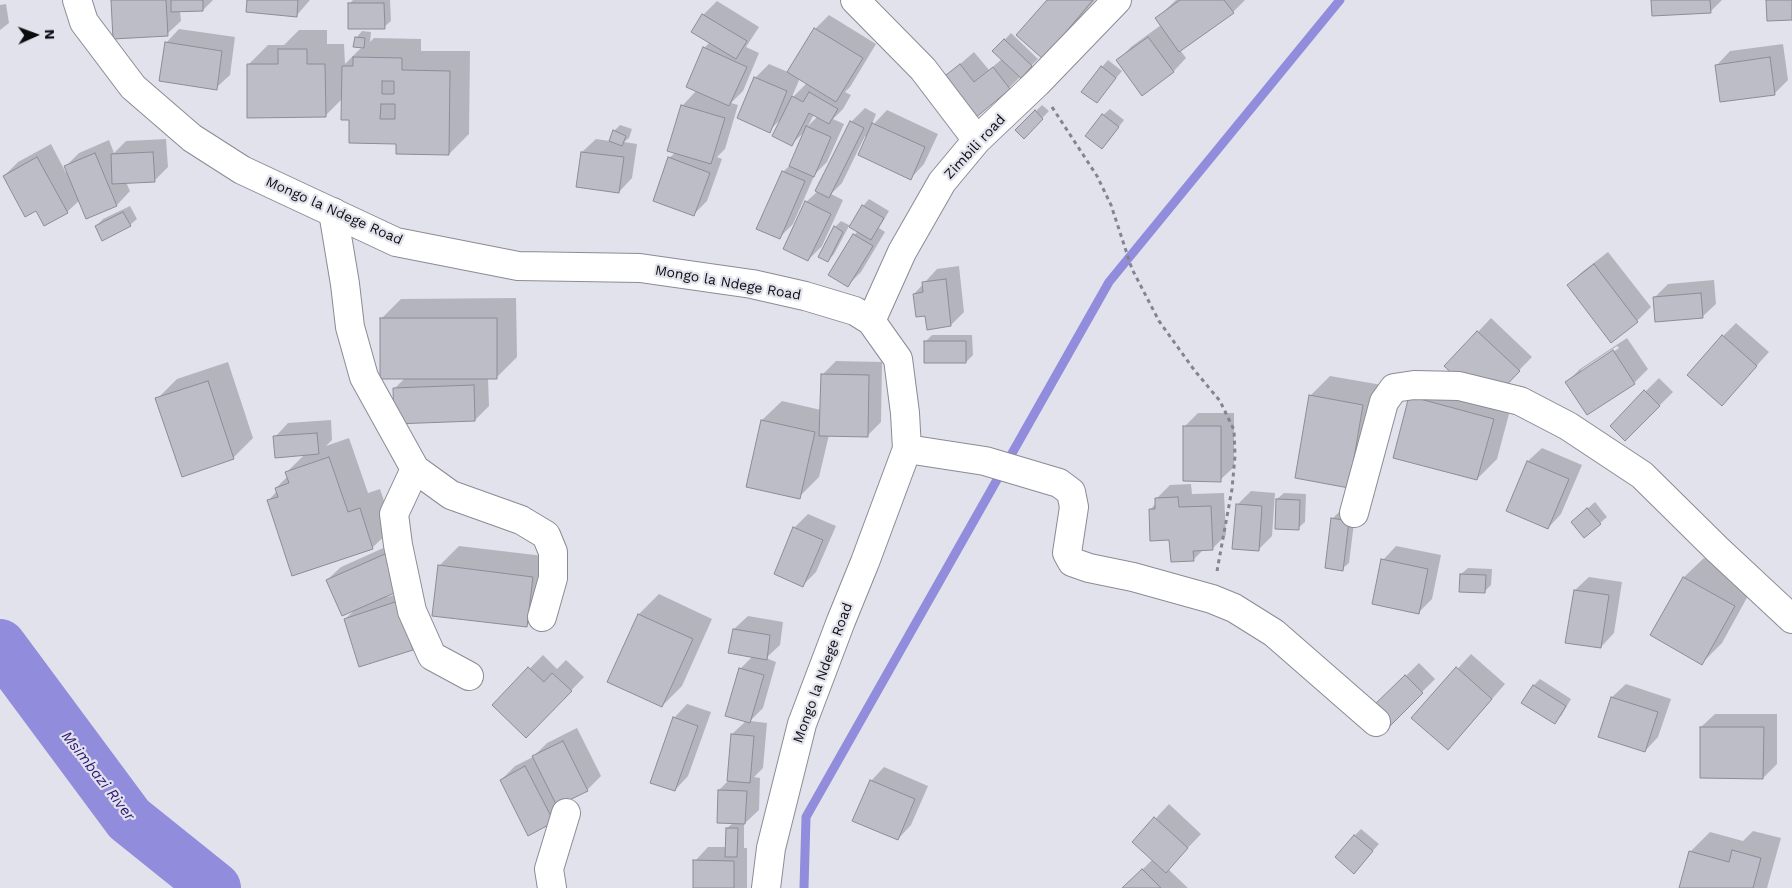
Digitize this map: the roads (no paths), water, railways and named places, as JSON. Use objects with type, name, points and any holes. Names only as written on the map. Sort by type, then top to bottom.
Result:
[{"type":"street","name":"Mongo la Ndege Road","points":[[77,0],[84,22],[133,87],[192,138],[242,170],[396,242],[518,266],[640,268],[752,284],[805,296],[855,312],[871,322],[898,359],[905,413],[907,449],[865,562],[840,620],[802,724],[771,848],[766,888]]},
{"type":"street","points":[[855,0],[923,69],[977,140]]},
{"type":"street","name":"Zimbili road","points":[[871,322],[902,252],[942,182],[977,140],[1037,83],[1117,0]]},
{"type":"street","points":[[333,212],[350,327],[364,377],[415,469],[451,494],[521,520],[546,535],[553,552],[553,578],[542,617]]},
{"type":"street","points":[[1354,513],[1384,402],[1394,388],[1414,385],[1459,386],[1520,400],[1568,426],[1642,475],[1716,549],[1792,619]]},
{"type":"street","points":[[907,449],[985,462],[1060,483],[1071,492],[1074,507],[1067,553],[1072,562],[1212,599],[1234,608],[1274,633],[1376,722]]},
{"type":"street","points":[[415,469],[394,514],[398,545],[412,610],[432,656],[470,676]]},
{"type":"street","points":[[552,888],[549,869],[566,813]]},
{"type":"waterway","points":[[804,888],[806,817],[1109,282],[1340,0]]},
{"type":"waterway","name":"Msimbazi River","points":[[0,645],[129,819],[215,888]]}]
